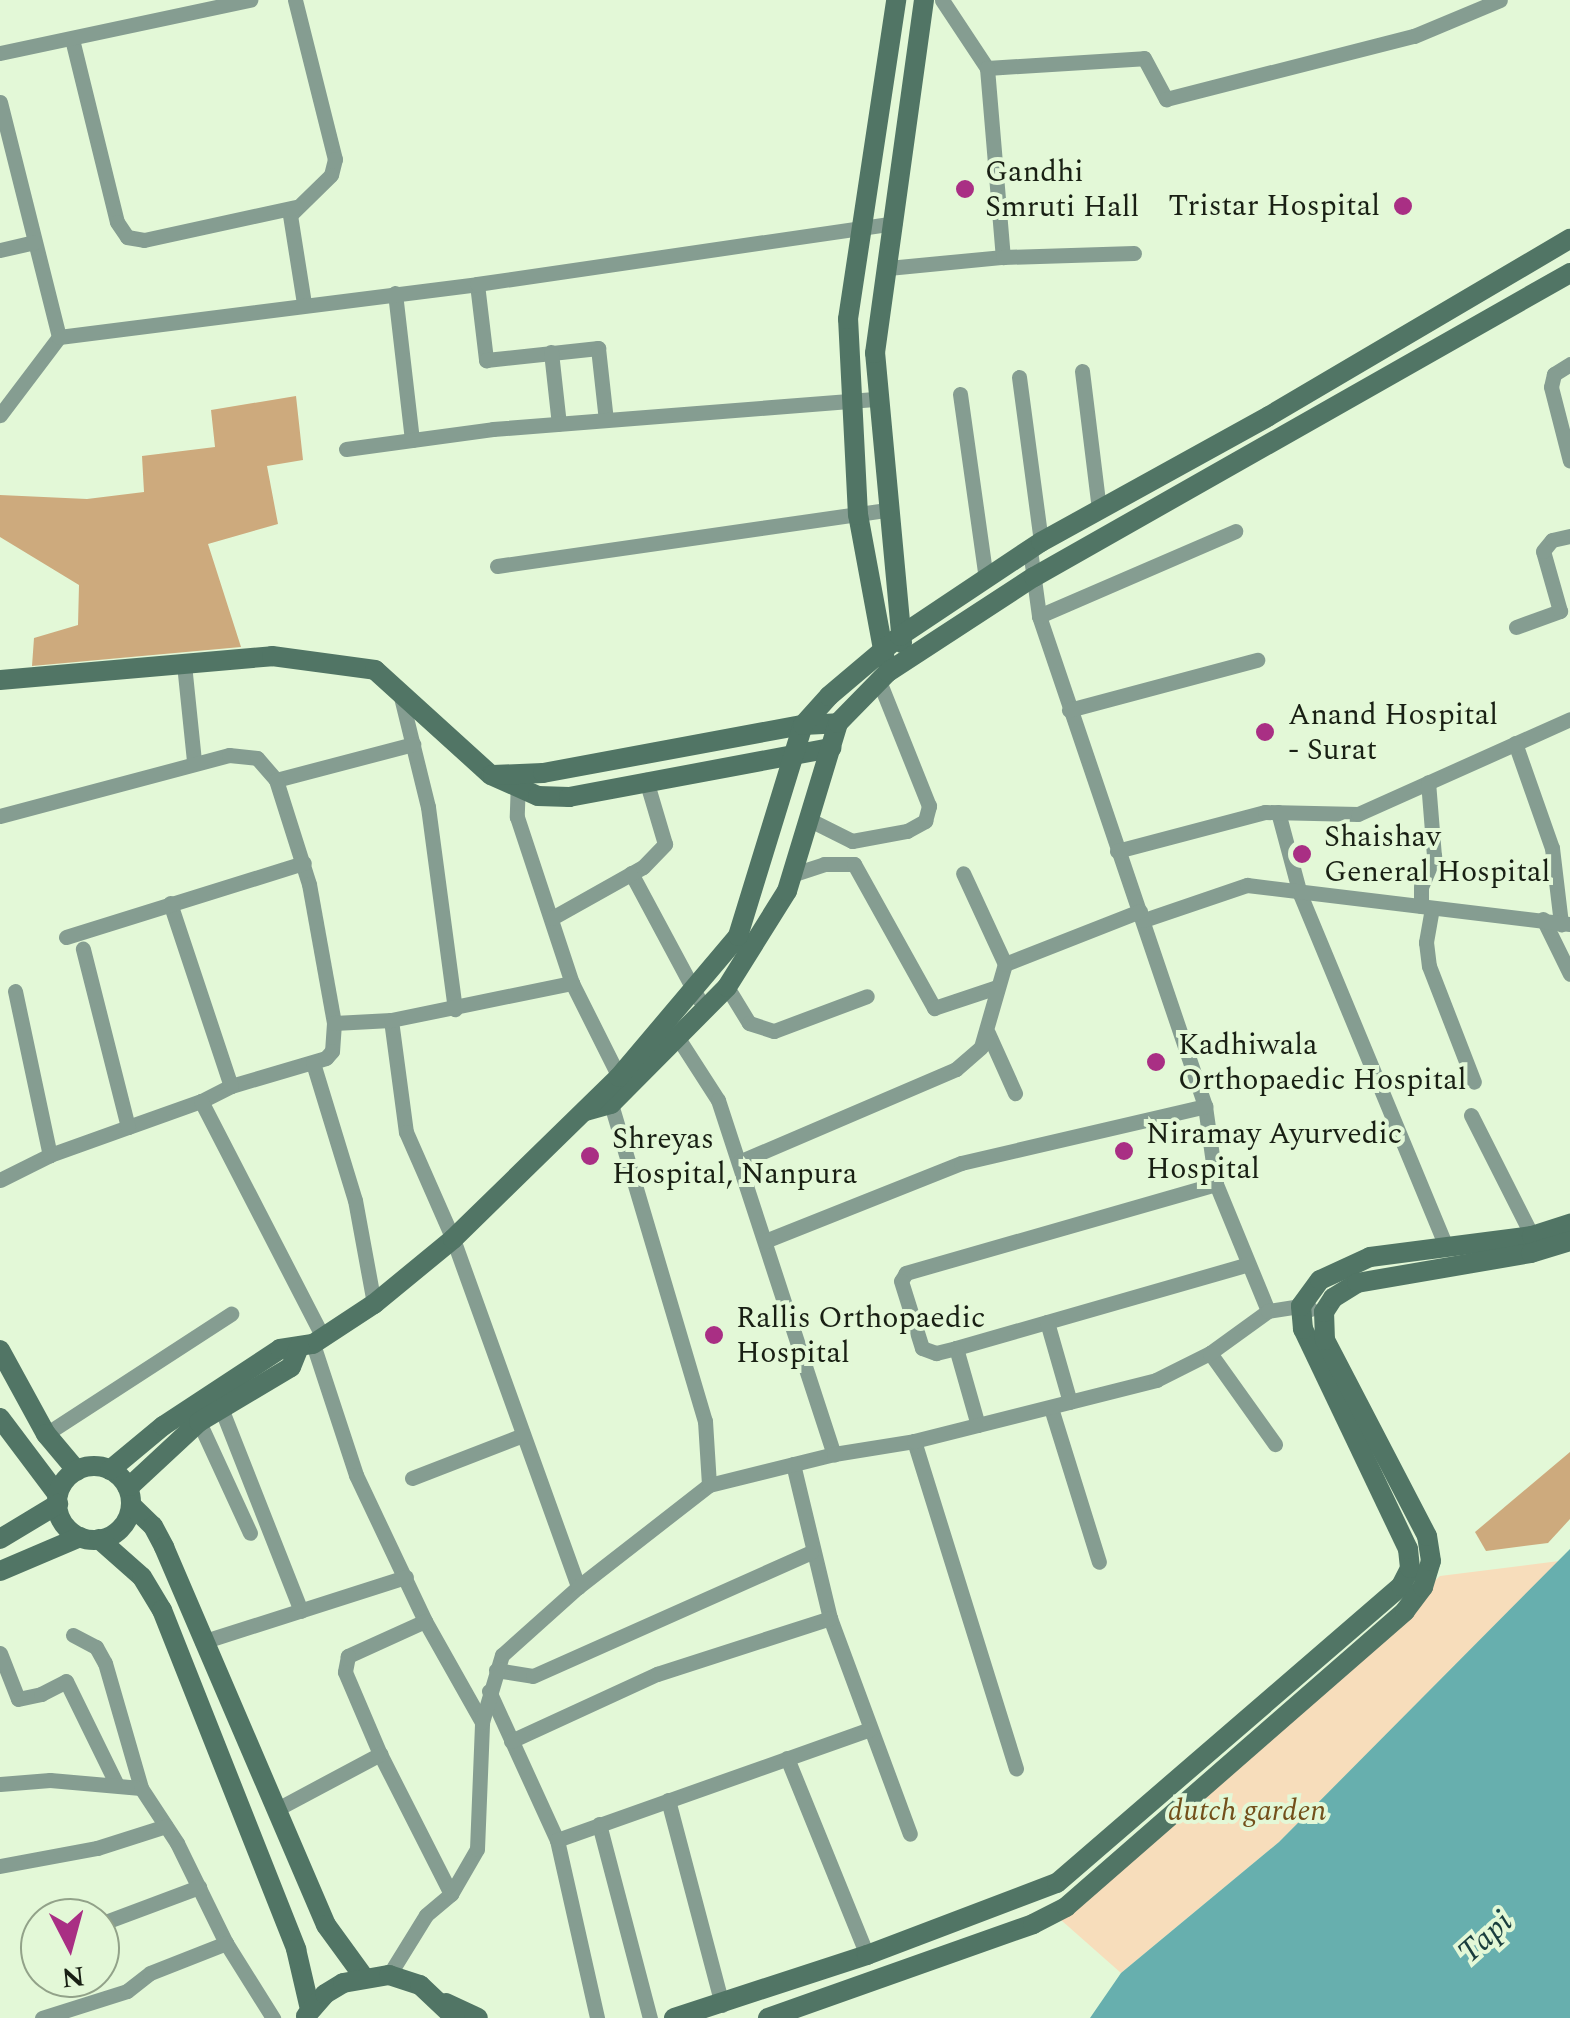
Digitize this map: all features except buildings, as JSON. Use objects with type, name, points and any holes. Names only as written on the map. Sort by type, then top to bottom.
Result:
[{"type":"street","points":[[0,53],[250,0]]},
{"type":"street","points":[[295,0],[335,159],[331,175],[295,207],[288,223],[304,303]]},
{"type":"street","points":[[810,820],[852,842],[907,831],[925,822],[929,806],[883,668],[858,514],[850,401],[848,319],[896,0]]},
{"type":"street","points":[[904,658],[875,353],[924,0]]},
{"type":"street","points":[[942,0],[987,68],[1003,257]]},
{"type":"street","points":[[987,68],[1144,58],[1166,99],[1414,36],[1500,0]]},
{"type":"street","points":[[72,39],[117,222],[127,237],[144,240],[295,207]]},
{"type":"street","points":[[0,102],[59,337]]},
{"type":"street","points":[[0,415],[59,337],[477,284],[895,223]]},
{"type":"street","points":[[110,1470],[163,1426],[280,1349],[311,1342],[374,1304],[453,1239],[698,999],[727,987],[777,912],[794,874],[838,723],[883,668],[900,636],[1035,546],[1570,238]]},
{"type":"street","points":[[0,250],[34,242]]},
{"type":"street","points":[[888,268],[1003,257],[1134,253]]},
{"type":"street","points":[[586,1111],[611,1104],[678,1038],[749,911],[804,726],[829,696],[904,658],[1034,577],[1570,273]]},
{"type":"street","points":[[477,284],[486,360],[598,348],[606,420]]},
{"type":"street","points":[[395,293],[412,440]]},
{"type":"street","points":[[551,352],[559,424]]},
{"type":"street","points":[[1570,364],[1554,374],[1550,387],[1570,461]]},
{"type":"street","points":[[1082,371],[1099,510]]},
{"type":"street","points":[[1019,377],[1039,616],[1205,1106],[1216,1184],[1268,1311]]},
{"type":"street","points":[[960,394],[986,579]]},
{"type":"street","points":[[346,449],[559,424],[878,399]]},
{"type":"street","points":[[497,566],[887,510]]},
{"type":"street","points":[[1039,616],[1235,531]]},
{"type":"street","points":[[1516,627],[1560,611],[1544,551],[1552,540],[1570,536]]},
{"type":"street","points":[[894,580],[910,601],[936,612]]},
{"type":"street","points":[[0,680],[272,656],[375,670],[491,775],[518,780],[804,726],[838,723]]},
{"type":"street","points":[[1070,710],[1257,660]]},
{"type":"street","points":[[184,664],[194,762]]},
{"type":"street","points":[[400,691],[432,832],[455,1008]]},
{"type":"street","points":[[1117,851],[1278,812],[1358,814],[1570,719]]},
{"type":"street","points":[[276,780],[412,744]]},
{"type":"street","points":[[1005,964],[1142,915],[1247,885],[1300,894],[1543,918],[1566,924],[1552,848],[1515,744]]},
{"type":"street","points":[[518,780],[538,796],[569,797],[796,751],[831,748]]},
{"type":"street","points":[[0,816],[194,762],[246,755],[257,758],[276,780],[304,863],[334,1023],[332,1051],[312,1063],[230,1086],[202,1101],[50,1154],[0,1180]]},
{"type":"street","points":[[518,780],[517,817],[572,983],[619,1077],[611,1104],[704,1422],[708,1485]]},
{"type":"street","points":[[552,918],[631,874],[665,844],[646,780]]},
{"type":"street","points":[[1428,782],[1434,856],[1420,887],[1426,907],[1429,966],[1474,1082]]},
{"type":"street","points":[[1278,812],[1300,894],[1445,1244]]},
{"type":"street","points":[[845,862],[852,842]]},
{"type":"street","points":[[794,874],[845,862],[862,874],[934,1008],[997,987]]},
{"type":"street","points":[[66,937],[304,863]]},
{"type":"street","points":[[739,1162],[972,1059],[988,1034],[1005,964],[963,873]]},
{"type":"street","points":[[631,874],[698,999]]},
{"type":"street","points":[[170,903],[230,1086]]},
{"type":"street","points":[[1543,918],[1570,974]]},
{"type":"street","points":[[83,949],[128,1127]]},
{"type":"street","points":[[334,1023],[391,1020],[572,983]]},
{"type":"street","points":[[727,987],[750,1023],[774,1031],[867,996]]},
{"type":"street","points":[[14,992],[50,1154]]},
{"type":"street","points":[[391,1020],[406,1132],[453,1239],[578,1587]]},
{"type":"street","points":[[988,1034],[1015,1093]]},
{"type":"street","points":[[678,1038],[718,1100],[834,1454]]},
{"type":"street","points":[[312,1063],[355,1200],[374,1304]]},
{"type":"street","points":[[202,1101],[311,1342],[356,1475],[425,1621],[482,1722]]},
{"type":"street","points":[[764,1241],[962,1163],[1205,1106]]},
{"type":"street","points":[[1471,1115],[1532,1236]]},
{"type":"street","points":[[1216,1184],[902,1275],[922,1348],[936,1353],[956,1348],[1246,1265]]},
{"type":"street","points":[[674,2018],[867,1955],[1057,1883],[1407,1577],[1408,1549],[1303,1329],[1301,1306],[1320,1280],[1356,1262],[1445,1244],[1532,1236],[1570,1224]]},
{"type":"street","points":[[768,2018],[1033,1924],[1066,1906],[1405,1611],[1422,1586],[1431,1561],[1427,1536],[1325,1340],[1324,1312],[1332,1298],[1357,1283],[1531,1253],[1570,1241]]},
{"type":"street","points":[[389,1975],[426,1915],[451,1894],[477,1848],[482,1722],[488,1690],[502,1656],[578,1587],[708,1485],[834,1454],[914,1442],[1156,1380],[1210,1353],[1268,1311],[1301,1306],[1324,1312]]},
{"type":"street","points":[[46,1434],[231,1314]]},
{"type":"street","points":[[1047,1322],[1070,1402]]},
{"type":"street","points":[[0,1571],[124,1524],[130,1497],[199,1422],[291,1367],[311,1342]]},
{"type":"street","points":[[956,1348],[978,1425]]},
{"type":"street","points":[[0,1350],[46,1434],[77,1470]]},
{"type":"street","points":[[1210,1353],[1275,1444]]},
{"type":"street","points":[[221,1408],[301,1611]]},
{"type":"street","points":[[1052,1408],[1099,1562]]},
{"type":"street","points":[[0,1418],[58,1500],[64,1524],[90,1538],[142,1578],[162,1610],[283,1925],[296,1949],[308,2013],[343,1983],[363,1976],[389,1975],[420,1985],[455,2018]]},
{"type":"street","points":[[199,1422],[250,1533]]},
{"type":"street","points":[[412,1478],[523,1435]]},
{"type":"street","points":[[914,1442],[1016,1768]]},
{"type":"street","points":[[794,1464],[811,1552],[830,1618],[910,1834]]},
{"type":"street","points":[[0,1539],[58,1500],[77,1470],[99,1466],[110,1470],[158,1536],[202,1642],[280,1808],[326,1925],[363,1976]]},
{"type":"street","points":[[496,1670],[533,1676],[811,1552]]},
{"type":"street","points":[[202,1642],[406,1578]]},
{"type":"street","points":[[512,1741],[640,1680],[830,1618]]},
{"type":"street","points":[[425,1621],[348,1656],[345,1664],[380,1754],[451,1894]]},
{"type":"street","points":[[73,1635],[96,1648],[105,1663],[142,1788],[226,1943],[273,2018]]},
{"type":"street","points":[[0,1653],[18,1698],[66,1681],[116,1785]]},
{"type":"street","points":[[488,1690],[557,1840],[597,2018]]},
{"type":"street","points":[[557,1840],[870,1729]]},
{"type":"street","points":[[280,1808],[380,1754]]},
{"type":"street","points":[[787,1758],[867,1955]]},
{"type":"street","points":[[0,1784],[50,1780],[142,1788]]},
{"type":"street","points":[[668,1800],[722,2005]]},
{"type":"street","points":[[599,1824],[650,2018]]},
{"type":"street","points":[[0,1866],[96,1848],[166,1826]]},
{"type":"street","points":[[120,1917],[199,1887]]},
{"type":"street","points":[[42,2018],[127,1991],[150,1973],[226,1943]]},
{"type":"street","points":[[439,2000],[478,2018]]},
{"type":"green space","name":"dutch garden","points":[[1559,1561],[1279,1842],[1121,1973],[1061,1920],[1440,1576]]},
{"type":"shaded area","points":[[296,396],[303,460],[267,466],[278,524],[208,544],[241,647],[32,666],[34,638],[78,625],[79,585],[0,537],[0,495],[87,499],[144,492],[142,456],[215,447],[211,410]]},
{"type":"shaded area","points":[[1570,1452],[1570,1519],[1548,1543],[1486,1551],[1475,1532]]},
{"type":"water","name":"Tapi","points":[[1570,1549],[1570,2018],[1090,2018],[1121,1973],[1279,1842]]},
{"type":"place","name":"Gandhi Smruti Hall","points":[[965,189]]},
{"type":"place","name":"Tristar Hospital","points":[[1403,206]]},
{"type":"place","name":"Anand Hospital - Surat","points":[[1265,732]]},
{"type":"place","name":"Shaishav General Hospital","points":[[1302,854]]},
{"type":"place","name":"Kadhiwala Orthopaedic Hospital","points":[[1156,1062]]},
{"type":"place","name":"Niramay Ayurvedic Hospital","points":[[1124,1151]]},
{"type":"place","name":"Shreyas Hospital, Nanpura","points":[[590,1156]]},
{"type":"place","name":"Rallis Orthopaedic Hospital","points":[[714,1335]]}]
